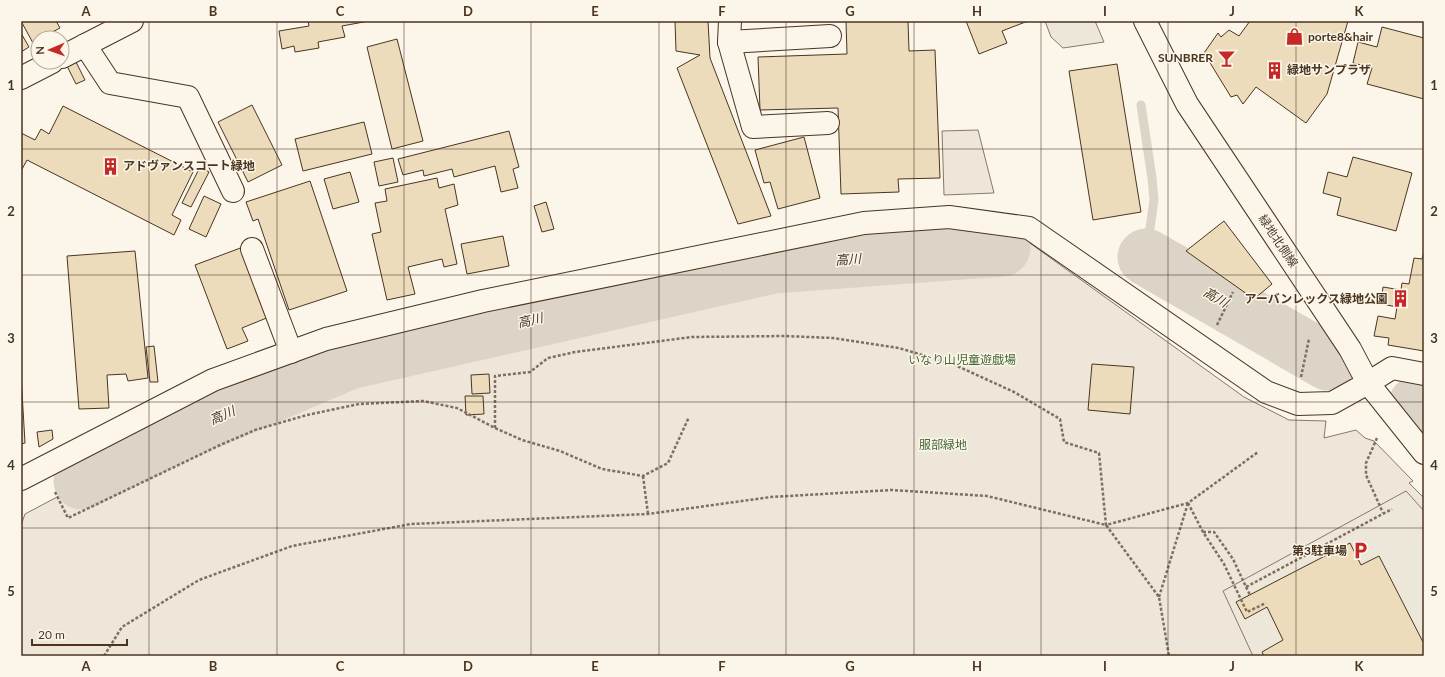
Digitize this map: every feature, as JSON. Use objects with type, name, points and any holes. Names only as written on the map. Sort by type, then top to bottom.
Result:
[{"type":"street","points":[[70,53],[132,21]]},
{"type":"street","name":"緑地北側線","points":[[1145,21],[1187,104],[1350,350],[1368,383],[1424,453]]},
{"type":"street","points":[[828,123],[753,127],[729,31],[830,36]]},
{"type":"street","points":[[85,45],[110,83],[188,97],[234,191]]},
{"type":"street","points":[[21,78],[36,70]]},
{"type":"street","points":[[21,479],[213,380],[326,339],[514,295],[864,223],[949,217],[1029,228],[1266,392],[1298,404],[1332,403],[1392,368],[1424,374]]},
{"type":"street","points":[[252,249],[291,352]]},
{"type":"path","points":[[1216,327],[1233,292]]},
{"type":"path","points":[[495,428],[495,376],[530,372],[548,358],[575,352],[692,337],[784,336],[833,338],[899,348],[955,365],[1014,392],[1060,419],[1064,442],[1099,453],[1106,525],[1159,597],[1169,656]]},
{"type":"path","points":[[1301,380],[1309,336]]},
{"type":"path","points":[[53,489],[68,518],[255,430],[308,415],[359,404],[423,401],[456,408],[522,440],[560,451],[602,469],[643,476],[668,464],[689,417]]},
{"type":"path","points":[[1378,438],[1366,462],[1366,475],[1383,513]]},
{"type":"path","points":[[104,656],[122,627],[199,580],[292,546],[411,524],[648,514],[771,497],[892,490],[987,496],[1106,525],[1188,503],[1258,452]]},
{"type":"path","points":[[643,476],[648,514]]},
{"type":"path","points":[[1188,503],[1203,532],[1224,564],[1247,612],[1266,603]]},
{"type":"path","points":[[1159,597],[1188,503]]},
{"type":"path","points":[[1246,587],[1392,509]]},
{"type":"path","points":[[1203,532],[1214,532],[1233,559],[1250,595]]},
{"type":"green space","points":[[978,130],[994,193],[944,195],[942,131]]},
{"type":"green space","name":"服部緑地","points":[[957,232],[1027,241],[1244,397],[1289,420],[1326,421],[1324,438],[1356,430],[1365,438],[1374,441],[1413,481],[1409,483],[1424,498],[1424,656],[21,656],[21,525],[25,514],[331,352],[889,239]]},
{"type":"shaded area","points":[[1045,21],[1095,21],[1104,42],[1063,48],[1051,37]]},
{"type":"shaded area","name":"第3駐車場","points":[[1406,491],[1424,511],[1424,656],[1253,656],[1223,591]]},
{"type":"building","points":[[21,21],[56,21],[60,28],[56,30],[30,30],[30,38]]},
{"type":"building","points":[[308,21],[369,21],[342,26],[345,37],[318,42],[319,48],[295,52],[294,46],[282,49],[279,31],[309,26]]},
{"type":"building","points":[[675,21],[708,21],[710,58],[771,216],[738,224],[677,68],[700,55],[676,51]]},
{"type":"building","points":[[846,21],[908,21],[909,51],[935,50],[940,178],[898,179],[899,192],[841,194],[838,108],[760,110],[758,57],[847,54]]},
{"type":"building","points":[[966,21],[1028,21],[1002,31],[1007,43],[979,54]]},
{"type":"building","name":"緑地サンプラザ","points":[[1250,21],[1348,21],[1327,94],[1306,123],[1256,87],[1243,104],[1237,95],[1231,97],[1204,53],[1218,33],[1221,37],[1229,30],[1239,36]]},
{"type":"building","points":[[1382,27],[1424,38],[1424,99],[1367,84],[1372,68],[1353,63],[1358,42],[1377,47]]},
{"type":"building","points":[[21,33],[29,47],[21,52]]},
{"type":"building","points":[[397,39],[423,141],[392,149],[367,47]]},
{"type":"building","points":[[76,62],[85,80],[76,84],[69,70],[70,65]]},
{"type":"building","points":[[1117,64],[1141,212],[1093,220],[1069,71]]},
{"type":"building","points":[[252,105],[282,165],[248,182],[218,122]]},
{"type":"building","name":"アドヴァンスコート緑地","points":[[63,106],[193,172],[172,215],[181,220],[174,235],[27,160],[21,171],[21,133],[35,140],[41,129],[49,134]]},
{"type":"building","points":[[364,122],[372,154],[303,171],[295,139]]},
{"type":"building","points":[[509,131],[519,167],[513,169],[518,188],[501,192],[495,166],[454,177],[452,169],[424,176],[423,170],[403,175],[398,159]]},
{"type":"building","points":[[804,137],[820,198],[778,209],[770,182],[764,183],[755,150]]},
{"type":"building","points":[[1353,157],[1412,173],[1396,231],[1337,215],[1341,198],[1323,193],[1328,172],[1347,177]]},
{"type":"building","points":[[393,158],[398,182],[379,186],[374,162]]},
{"type":"building","points":[[200,167],[209,172],[191,207],[182,203]]},
{"type":"building","points":[[350,172],[359,202],[333,209],[324,179]]},
{"type":"building","points":[[437,178],[439,188],[454,184],[458,205],[445,209],[457,264],[444,267],[442,259],[408,267],[415,294],[387,300],[372,234],[381,232],[375,203],[387,201],[385,189]]},
{"type":"building","points":[[310,181],[347,291],[289,310],[258,219],[253,221],[246,202]]},
{"type":"building","points":[[204,196],[221,204],[206,237],[189,229]]},
{"type":"building","points":[[546,202],[554,229],[542,232],[534,206]]},
{"type":"building","points":[[1224,221],[1272,284],[1254,299],[1186,251]]},
{"type":"building","points":[[503,236],[509,266],[467,274],[461,244]]},
{"type":"building","points":[[243,247],[269,317],[242,328],[248,341],[227,349],[195,265]]},
{"type":"building","points":[[135,251],[148,378],[128,381],[126,374],[107,375],[109,408],[79,409],[67,256]]},
{"type":"building","name":"アーバンレックス緑地公園","points":[[1424,251],[1424,351],[1388,345],[1389,338],[1374,336],[1378,316],[1395,319],[1397,307],[1377,303],[1378,294],[1382,295],[1383,287],[1401,290],[1402,283],[1409,284],[1414,258],[1422,259]]},
{"type":"building","points":[[154,346],[158,382],[150,382],[146,347]]},
{"type":"building","points":[[1092,364],[1134,367],[1130,414],[1088,410]]},
{"type":"building","points":[[489,374],[490,393],[472,394],[471,375]]},
{"type":"building","points":[[21,375],[25,443],[21,444]]},
{"type":"building","points":[[465,396],[483,396],[484,414],[466,415]]},
{"type":"building","points":[[52,430],[53,439],[39,447],[37,432]]},
{"type":"building","points":[[1350,543],[1361,565],[1379,556],[1424,644],[1424,656],[1264,656],[1262,652],[1283,640],[1267,607],[1245,619],[1236,602]]},
{"type":"waterway","points":[[1141,105],[1154,200],[1146,257]]},
{"type":"waterway","name":"高川","points":[[82,481],[184,431],[349,361],[773,265],[1002,248]]},
{"type":"waterway","name":"高川","points":[[1146,257],[1328,362]]},
{"type":"waterway","name":"高川","points":[[1417,404],[1424,408]]},
{"type":"place","name":"porte8&hair","points":[[1295,37]]},
{"type":"place","name":"SUNBRER","points":[[1226,58]]},
{"type":"place","name":"緑地サンプラザ","points":[[1274,70]]},
{"type":"place","name":"アドヴァンスコート緑地","points":[[110,166]]},
{"type":"place","name":"アーバンレックス緑地公園","points":[[1401,299]]},
{"type":"place","name":"第3駐車場","points":[[1360,551]]},
{"type":"park label","name":"いなり山児童遊戯場","points":[[962,360]]}]
